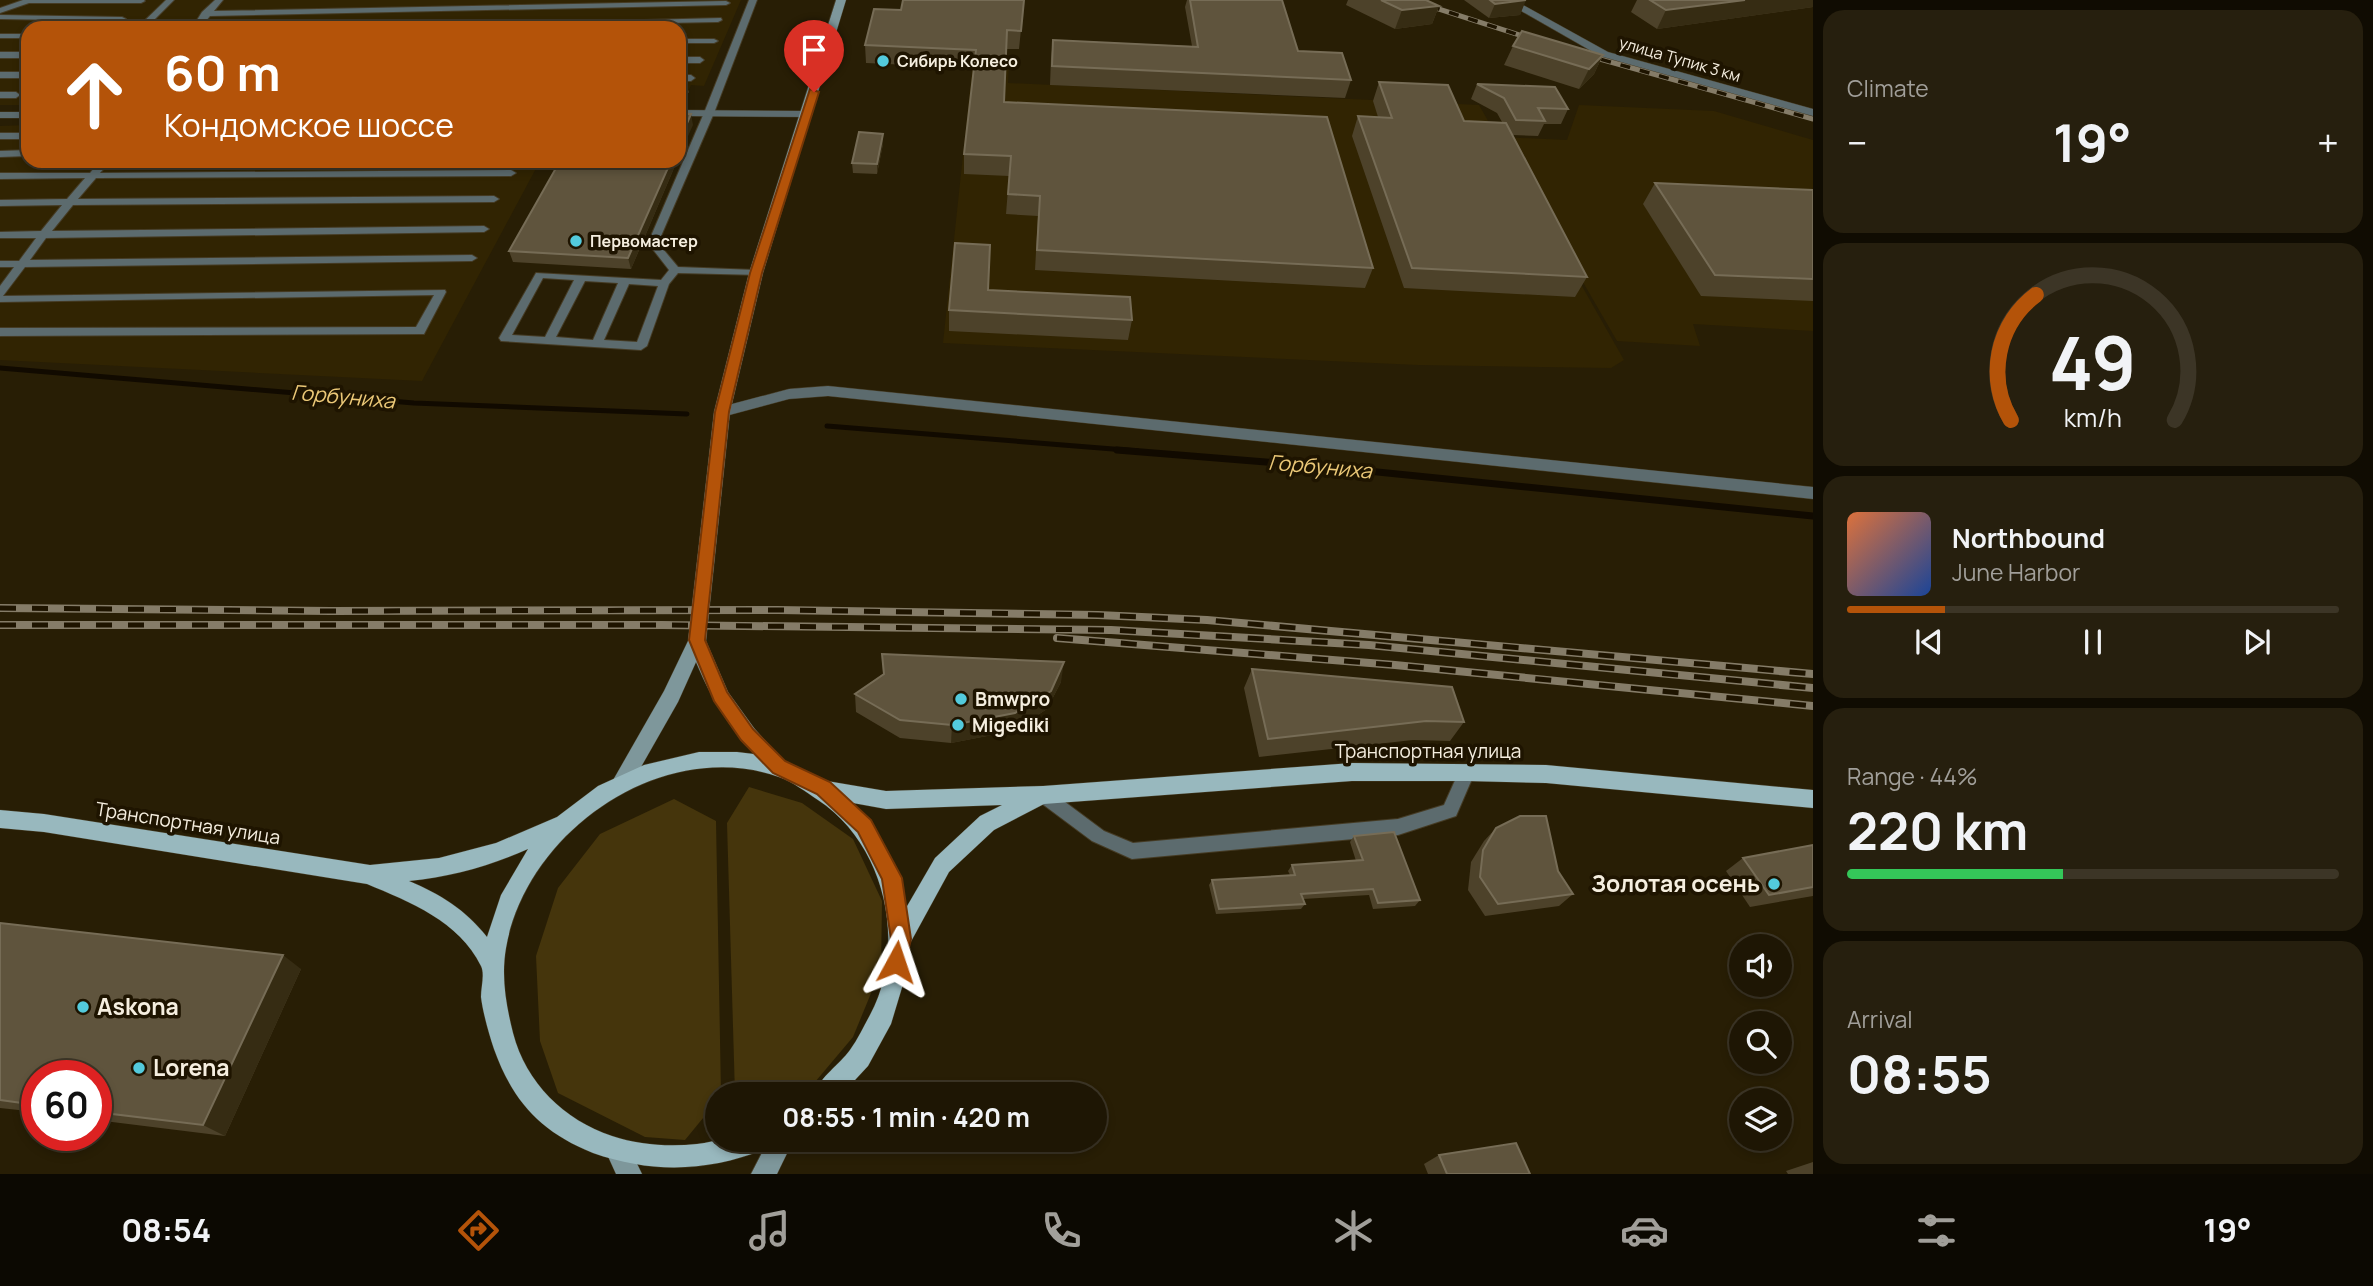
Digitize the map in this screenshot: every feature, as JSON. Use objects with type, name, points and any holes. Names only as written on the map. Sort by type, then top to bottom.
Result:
[{"type":"main road","points":[[721,1152],[624,1163],[560,1124],[518,1079],[495,1023],[492,962],[504,911],[528,864],[561,825],[590,801],[622,782],[674,763],[727,758],[779,767],[823,788],[865,826],[892,878],[901,939],[887,1008],[849,1073],[839,1082]]},
{"type":"main road","name":"Транспортная улица","points":[[823,788],[886,800],[1043,795],[1352,772],[1467,772],[1546,774],[1813,799]]},
{"type":"main road","name":"Транспортная улица","points":[[901,939],[942,865],[987,823],[1043,795]]},
{"type":"main road","name":"Транспортная улица","points":[[0,819],[44,823],[368,874],[423,897],[463,923],[492,962]]},
{"type":"main road","name":"Транспортная улица","points":[[368,874],[439,868],[498,852],[561,825]]},
{"type":"street","points":[[622,782],[671,696],[697,640],[722,412],[756,273],[841,0]]},
{"type":"street","name":"улица Тупик 3 км","points":[[1507,0],[1604,54],[1813,113]]},
{"type":"street","points":[[686,113],[807,114]]},
{"type":"street","points":[[0,115],[21,115]]},
{"type":"street","points":[[722,412],[789,394],[828,391],[1813,493]]},
{"type":"street","points":[[697,640],[720,696],[747,734],[779,767]]},
{"type":"street","points":[[764,1174],[775,1152]]},
{"type":"lane","points":[[0,11],[29,0],[141,1]]},
{"type":"lane","points":[[148,21],[170,0]]},
{"type":"lane","points":[[201,21],[219,0]]},
{"type":"lane","points":[[686,166],[753,0]]},
{"type":"lane","points":[[205,14],[462,4],[726,4]]},
{"type":"lane","points":[[456,21],[462,4]]},
{"type":"lane","points":[[0,17],[122,19]]},
{"type":"lane","points":[[681,21],[719,20]]},
{"type":"lane","points":[[0,36],[21,36]]},
{"type":"lane","points":[[686,41],[715,41]]},
{"type":"lane","points":[[0,55],[21,55]]},
{"type":"lane","points":[[686,60],[701,60]]},
{"type":"lane","points":[[0,75],[21,75]]},
{"type":"lane","points":[[686,78],[691,78]]},
{"type":"lane","points":[[0,95],[16,95]]},
{"type":"lane","points":[[0,136],[21,136]]},
{"type":"lane","points":[[0,154],[21,153]]},
{"type":"lane","points":[[0,293],[43,234],[98,168]]},
{"type":"lane","points":[[685,168],[653,243],[675,270],[756,273]]},
{"type":"lane","points":[[0,176],[511,173]]},
{"type":"lane","points":[[0,203],[495,199]]},
{"type":"lane","points":[[0,235],[484,229]]},
{"type":"lane","points":[[0,264],[472,258]]},
{"type":"lane","points":[[664,283],[540,275],[505,338],[641,346],[664,283],[675,270]]},
{"type":"lane","points":[[549,340],[580,278]]},
{"type":"lane","points":[[597,343],[625,280]]},
{"type":"lane","points":[[0,299],[441,292],[420,331],[0,332]]},
{"type":"lane","points":[[1043,795],[1098,836],[1132,851],[1398,827],[1450,811],[1467,772]]},
{"type":"shaded area","points":[[0,0],[741,0],[704,86],[691,85],[686,96],[686,21],[21,21],[21,105],[0,105]]},
{"type":"shaded area","points":[[973,61],[1009,63],[1008,83],[1479,105],[1624,360],[1611,368],[1418,365],[943,343]]},
{"type":"shaded area","points":[[1579,105],[1714,111],[1813,140],[1813,331],[1693,324],[1700,346],[1617,341],[1499,137],[1567,140]]},
{"type":"shaded area","points":[[21,125],[21,168],[536,168],[422,381],[0,360],[0,126]]},
{"type":"shaded area","points":[[749,787],[802,803],[853,839],[882,901],[881,969],[853,1037],[815,1082],[735,1082],[727,823]]},
{"type":"shaded area","points":[[674,799],[716,821],[721,1082],[705,1082],[705,1116],[685,1140],[645,1137],[558,1093],[540,1041],[536,956],[558,888],[600,834]]},
{"type":"building","points":[[903,0],[1024,0],[1021,31],[1007,30],[1004,102],[1327,117],[1373,268],[1037,250],[1040,196],[1008,194],[1011,156],[964,154],[976,50],[865,45],[874,9],[901,10]]},
{"type":"building","points":[[1190,0],[1282,0],[1298,51],[1342,53],[1351,80],[1052,66],[1053,40],[1198,47]]},
{"type":"building","points":[[1381,0],[1426,0],[1439,6],[1402,10]]},
{"type":"building","points":[[1490,0],[1526,0],[1495,4]]},
{"type":"building","points":[[1650,0],[1745,0],[1666,10]]},
{"type":"building","points":[[1522,31],[1603,55],[1589,69],[1513,46]]},
{"type":"building","points":[[1379,82],[1448,85],[1464,121],[1506,123],[1587,277],[1412,268],[1358,116],[1392,118]]},
{"type":"building","points":[[1477,84],[1555,87],[1568,109],[1538,108],[1545,121],[1516,120],[1504,98]]},
{"type":"building","points":[[859,132],[883,134],[877,164],[852,163]]},
{"type":"building","points":[[556,168],[668,168],[628,258],[509,251]]},
{"type":"building","points":[[1655,183],[1813,190],[1813,279],[1715,275]]},
{"type":"building","points":[[955,243],[990,245],[988,290],[1130,297],[1132,320],[949,310]]},
{"type":"building","points":[[882,654],[1064,662],[1051,691],[1015,713],[952,725],[900,720],[855,694],[884,674]]},
{"type":"building","points":[[1252,669],[1452,687],[1464,722],[1426,721],[1268,739]]},
{"type":"building","points":[[1520,816],[1546,816],[1558,871],[1573,894],[1498,904],[1480,877],[1483,850],[1496,828]]},
{"type":"building","points":[[1394,832],[1420,900],[1378,903],[1373,889],[1301,894],[1305,904],[1219,909],[1212,880],[1295,875],[1292,865],[1363,860],[1354,836]]},
{"type":"building","points":[[1813,845],[1813,887],[1769,895],[1743,858]]},
{"type":"building","points":[[0,923],[283,955],[203,1125],[112,1114],[112,1060],[21,1060],[21,1103],[0,1100]]},
{"type":"building","points":[[1516,1143],[1530,1174],[1447,1174],[1439,1155]]},
{"type":"waterway","name":"Горбуниха","points":[[0,368],[414,403],[687,414]]},
{"type":"waterway","name":"Горбуниха","points":[[827,426],[1138,451]]},
{"type":"waterway","name":"Горбуниха","points":[[1117,450],[1328,467],[1813,516]]},
{"type":"railway","points":[[1411,0],[1538,41]]},
{"type":"railway","points":[[1582,54],[1813,119]]},
{"type":"railway","points":[[0,608],[331,611],[778,610],[1098,615],[1207,620],[1813,674]]},
{"type":"railway","points":[[0,625],[662,625],[1111,630],[1369,645],[1813,688]]},
{"type":"railway","points":[[1057,638],[1395,665],[1813,706]]},
{"type":"place","name":"Сибирь Колесо","points":[[883,61]]},
{"type":"place","name":"Первомастер","points":[[576,241]]},
{"type":"place","name":"Bmwpro","points":[[961,699]]},
{"type":"place","name":"Migediki","points":[[958,725]]},
{"type":"place","name":"Золотая осень","points":[[1774,884]]},
{"type":"place","name":"Askona","points":[[83,1007]]},
{"type":"place","name":"Lorena","points":[[139,1068]]},
{"type":"route","points":[[814,92],[756,273],[722,412],[697,640],[720,696],[747,734],[779,767],[823,788],[865,826],[892,878],[901,939],[896,962]]}]
